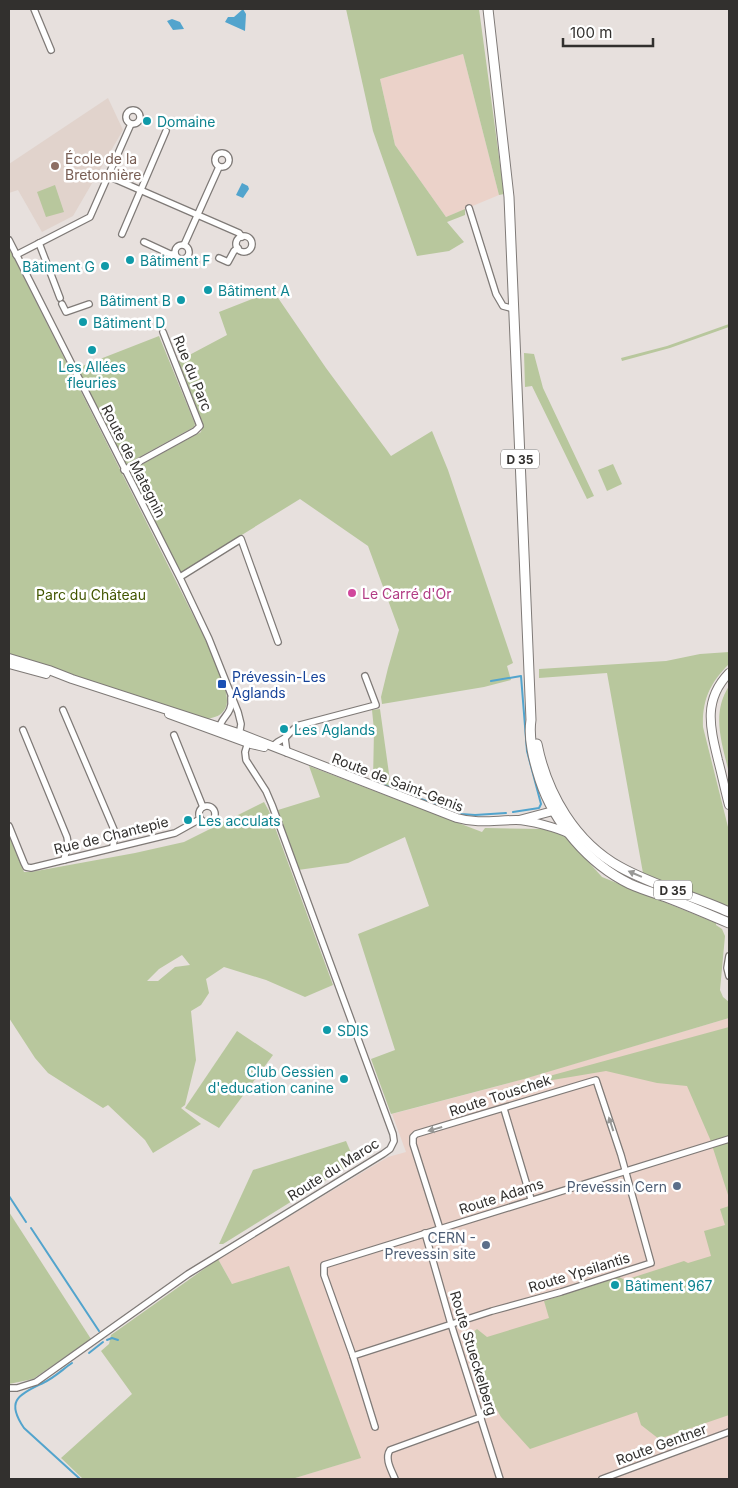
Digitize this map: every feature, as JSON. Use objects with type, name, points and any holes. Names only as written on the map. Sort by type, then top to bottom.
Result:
[{"type":"main road","name":"D 35","points":[[488,9],[507,171],[530,730],[536,765],[542,786],[553,811],[562,817],[596,850],[618,866],[729,912]]},
{"type":"main road","name":"Route de Saint-Genis","points":[[9,658],[156,707],[169,709],[463,820],[484,822],[519,820],[553,811]]},
{"type":"main road","name":"Route de Saint-Genis","points":[[9,664],[60,678],[72,679]]},
{"type":"main road","points":[[729,673],[715,693],[710,716],[712,737],[729,805]]},
{"type":"main road","name":"D 35","points":[[531,720],[542,764],[570,834],[600,864],[629,883],[729,923]]},
{"type":"main road","points":[[548,826],[555,825],[562,817]]},
{"type":"main road","name":"Route de Saint-Genis","points":[[519,820],[548,826],[570,834]]},
{"type":"street","points":[[34,9],[51,50]]},
{"type":"street","points":[[16,255],[90,217],[131,124]]},
{"type":"street","points":[[122,234],[166,131]]},
{"type":"street","points":[[184,245],[219,167]]},
{"type":"street","points":[[108,176],[239,233],[242,237],[249,238],[252,243],[251,248],[244,252],[238,248]]},
{"type":"street","points":[[470,208],[496,294],[503,306],[514,309]]},
{"type":"street","points":[[219,258],[228,262],[234,251],[238,248],[238,240],[242,237]]},
{"type":"street","name":"Route de Mategnin","points":[[9,240],[124,470],[180,577],[209,639],[240,718],[238,736]]},
{"type":"street","points":[[144,242],[170,254],[176,254],[179,258],[187,257],[189,252],[184,245]]},
{"type":"street","points":[[39,243],[60,298]]},
{"type":"street","points":[[176,254],[176,248],[184,245]]},
{"type":"street","points":[[62,304],[66,312],[89,304]]},
{"type":"street","name":"Rue du Parc","points":[[124,470],[195,431],[200,426],[163,332]]},
{"type":"street","points":[[180,577],[241,539],[278,642]]},
{"type":"street","points":[[273,747],[278,741],[285,738],[291,730],[300,725],[376,705],[365,676]]},
{"type":"street","points":[[220,729],[230,710],[230,696]]},
{"type":"street","points":[[63,710],[115,832],[113,847]]},
{"type":"street","points":[[23,730],[67,837],[68,844],[64,860]]},
{"type":"street","points":[[174,735],[203,807]]},
{"type":"street","points":[[285,738],[286,753]]},
{"type":"street","name":"Route du Maroc","points":[[9,1388],[17,1388],[36,1382],[188,1274],[383,1154],[390,1149],[394,1141],[272,805],[266,791],[246,760],[245,752],[248,740]]},
{"type":"street","points":[[203,807],[212,808],[215,812],[215,818],[208,823],[203,822],[200,818],[199,811],[203,807]]},
{"type":"street","name":"Rue de Chantepie","points":[[9,826],[26,867],[31,868],[175,833],[200,818]]},
{"type":"street","points":[[729,956],[729,976]]},
{"type":"street","name":"Route Touschek","points":[[440,1229],[414,1144],[413,1137],[416,1134],[596,1080],[625,1171]]},
{"type":"street","points":[[504,1108],[531,1199]]},
{"type":"street","name":"Route Adams","points":[[353,1356],[324,1275],[324,1265],[531,1199],[729,1139]]},
{"type":"street","name":"Route Ypsilantis","points":[[451,1324],[651,1263],[625,1171]]},
{"type":"street","name":"Route Stueckelberg","points":[[425,1234],[500,1479]]},
{"type":"street","points":[[375,1427],[353,1356],[451,1324]]},
{"type":"street","points":[[395,1479],[387,1454],[390,1450],[481,1417]]},
{"type":"street","name":"Route Gentner","points":[[602,1479],[729,1432]]},
{"type":"shaded area","points":[[463,54],[499,195],[446,217],[395,145],[380,79]]},
{"type":"shaded area","name":"École de la Bretonnière","points":[[108,98],[123,130],[73,216],[42,232],[18,190],[9,193],[9,164]]},
{"type":"shaded area","name":"CERN - Prevessin site","points":[[729,1018],[729,1479],[292,1479],[360,1458],[232,1284],[218,1259],[388,1157],[406,1152],[392,1114],[502,1085]]},
{"type":"green space","points":[[346,9],[479,9],[504,194],[499,195],[463,54],[380,79],[395,145],[446,217],[465,209],[465,215],[447,222],[464,242],[449,251],[417,256],[373,131]]},
{"type":"green space","points":[[55,185],[64,212],[46,217],[37,192]]},
{"type":"green space","name":"Parc du Château","points":[[9,248],[215,661],[224,683],[227,702],[225,709],[218,716],[208,719],[9,655]]},
{"type":"green space","points":[[274,292],[326,368],[391,456],[432,431],[448,470],[513,663],[507,666],[511,680],[484,687],[382,704],[381,697],[399,630],[368,546],[300,499],[180,573],[77,368],[159,336],[195,424],[194,427],[134,460],[137,467],[201,432],[203,424],[178,361],[227,335],[219,312]]},
{"type":"green space","points":[[729,324],[729,327],[670,348],[622,361],[621,358],[667,346]]},
{"type":"green space","points":[[524,353],[534,354],[543,388],[594,496],[587,499],[532,386],[525,387]]},
{"type":"green space","points":[[613,464],[622,484],[607,491],[598,470]]},
{"type":"green space","points":[[729,652],[729,664],[708,692],[703,717],[703,727],[729,831],[728,907],[643,873],[607,673],[539,678],[539,669],[666,661],[700,654]]},
{"type":"green space","points":[[729,686],[729,773],[721,740],[719,718],[720,707]]},
{"type":"green space","points":[[380,709],[391,788],[373,781],[374,730],[372,710]]},
{"type":"green space","points":[[309,766],[482,832],[485,828],[543,829],[560,834],[568,839],[602,877],[716,923],[722,929],[725,936],[720,990],[723,997],[729,1002],[729,1018],[524,1079],[391,1114],[371,1059],[395,1050],[358,934],[429,906],[405,837],[348,863],[298,870],[278,810],[320,797]]},
{"type":"green space","points":[[264,802],[269,811],[333,985],[305,997],[266,980],[224,967],[206,979],[209,993],[201,1005],[191,1011],[196,1060],[185,1105],[181,1108],[201,1124],[153,1153],[145,1140],[108,1105],[103,1108],[48,1073],[35,1058],[9,1018],[9,836],[24,872],[135,853],[184,842]],"holes":[[[182,955],[190,965],[175,967],[158,981],[147,981],[159,969]]]},
{"type":"green space","points":[[729,1027],[729,1198],[710,1139],[687,1086],[657,1083],[606,1071],[505,1088]]},
{"type":"green space","points":[[237,1031],[273,1055],[219,1128],[185,1108]]},
{"type":"green space","points":[[346,1141],[355,1162],[223,1244],[219,1244],[253,1170]]},
{"type":"green space","points":[[729,1206],[729,1415],[659,1439],[641,1425],[637,1412],[530,1449],[501,1417],[491,1400],[475,1351],[466,1338],[477,1329],[487,1337],[549,1318],[544,1301],[619,1277],[625,1280],[684,1261],[688,1263],[711,1256],[704,1231],[725,1225],[720,1209]]},
{"type":"green space","points":[[9,1212],[91,1339],[33,1379],[9,1384]]},
{"type":"green space","points":[[218,1259],[232,1284],[289,1266],[361,1458],[292,1479],[83,1479],[61,1458],[132,1394],[101,1351],[109,1344],[111,1335]]},
{"type":"water","points":[[243,9],[246,14],[245,31],[225,22],[228,17],[234,17]]},
{"type":"water","points":[[172,19],[180,22],[184,29],[173,30],[167,21]]},
{"type":"water","points":[[242,183],[248,186],[249,189],[243,198],[236,195]]},
{"type":"waterway","points":[[491,681],[521,676],[527,751],[541,804],[539,808],[513,812]]},
{"type":"waterway","points":[[376,782],[461,814],[506,813]]},
{"type":"waterway","points":[[9,1196],[26,1222]]},
{"type":"waterway","points":[[31,1228],[99,1331]]},
{"type":"waterway","points":[[107,1340],[112,1338],[118,1340]]},
{"type":"waterway","points":[[89,1353],[103,1342]]},
{"type":"waterway","points":[[72,1363],[51,1379],[21,1395],[15,1405],[18,1419],[24,1428],[80,1479]]},
{"type":"place","name":"Domaine","points":[[147,121]]},
{"type":"place","name":"École de la Bretonnière","points":[[55,166]]},
{"type":"place","name":"Bâtiment F","points":[[130,260]]},
{"type":"place","name":"Bâtiment G","points":[[105,266]]},
{"type":"place","name":"Bâtiment A","points":[[208,290]]},
{"type":"place","name":"Bâtiment B","points":[[181,300]]},
{"type":"place","name":"Bâtiment D","points":[[83,322]]},
{"type":"place","name":"Les Allées fleuries","points":[[92,350]]},
{"type":"place","name":"Le Carré d'Or","points":[[352,593]]},
{"type":"place","name":"Prévessin-Les Aglands","points":[[222,684]]},
{"type":"place","name":"Les Aglands","points":[[284,729]]},
{"type":"place","name":"Les acculats","points":[[188,820]]},
{"type":"place","name":"SDIS","points":[[327,1030]]},
{"type":"place","name":"Club Gessien d'education canine","points":[[344,1079]]},
{"type":"place","name":"Prevessin Cern","points":[[677,1186]]},
{"type":"place","name":"CERN - Prevessin site","points":[[486,1245]]},
{"type":"place","name":"Bâtiment 967","points":[[615,1285]]}]
